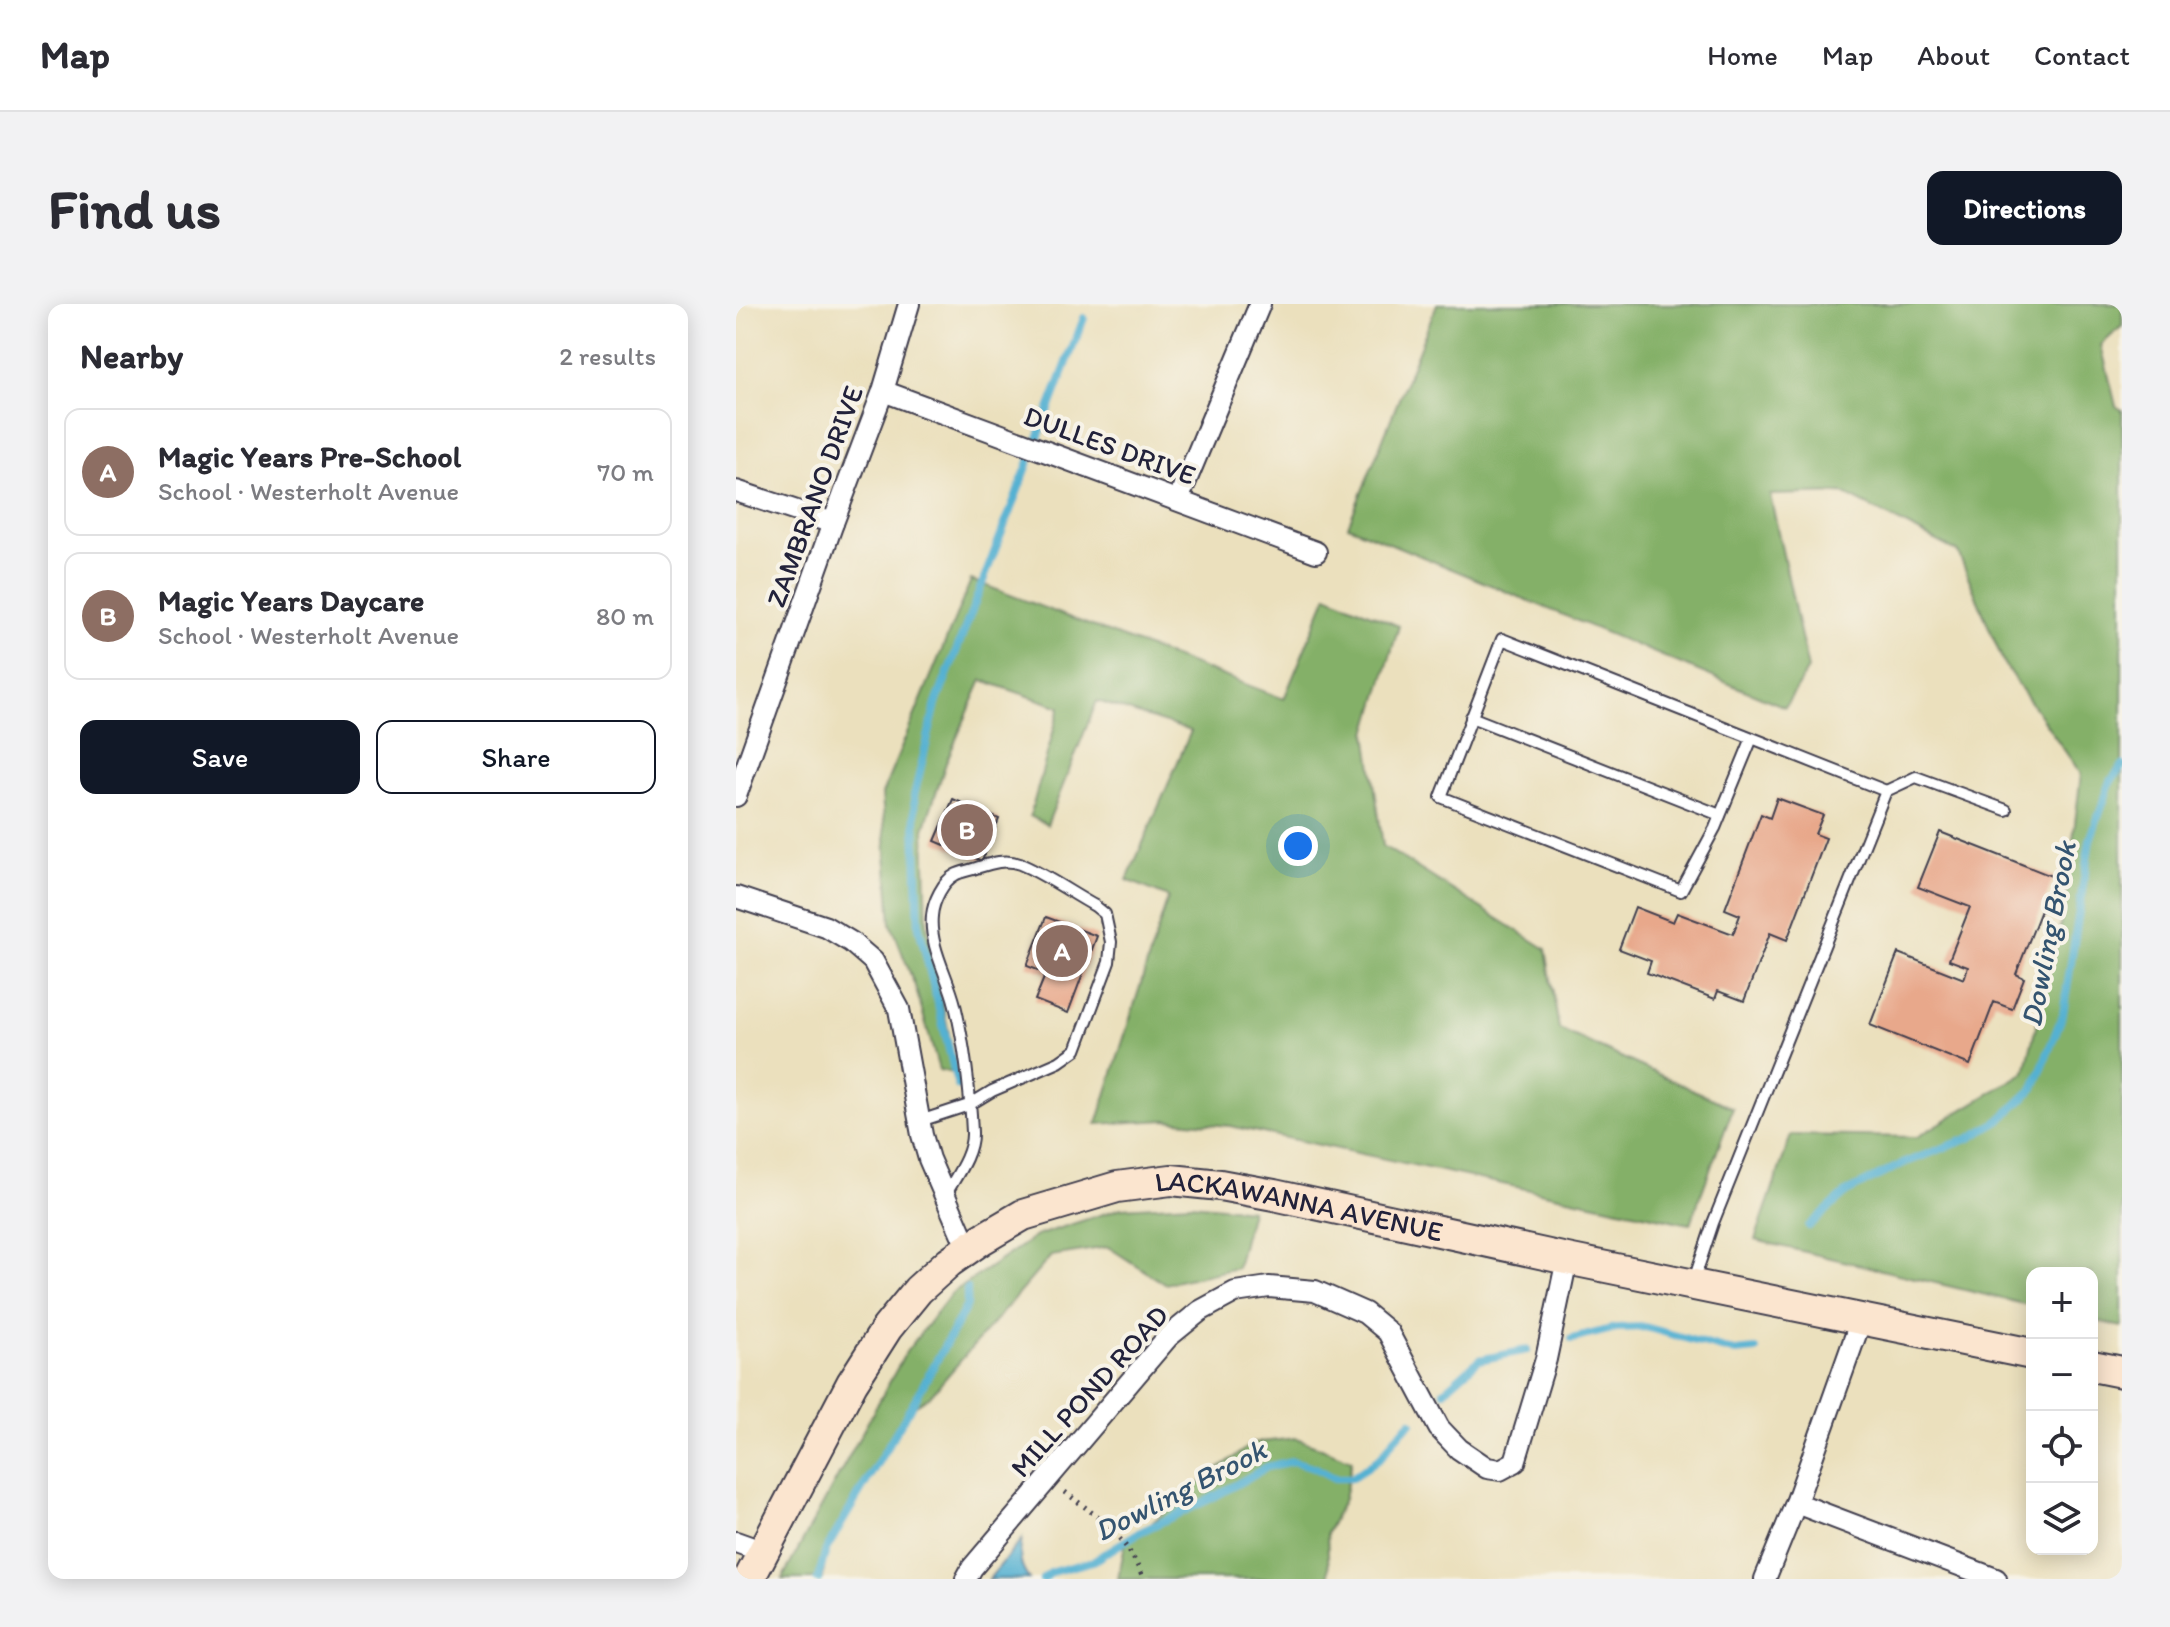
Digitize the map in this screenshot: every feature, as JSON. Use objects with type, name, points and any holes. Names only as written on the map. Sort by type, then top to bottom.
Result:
[{"type":"street","name":"ZAMBRANO DRIVE","points":[[736,796],[883,391],[909,304]]},
{"type":"street","points":[[1178,500],[1260,304]]},
{"type":"street","name":"DULLES DRIVE","points":[[883,391],[1316,552]]},
{"type":"street","points":[[736,491],[833,523]]},
{"type":"street","points":[[736,897],[826,927],[851,942],[873,961],[899,1009],[929,1159],[968,1249]]},
{"type":"street","name":"LACKAWANNA AVENUE","points":[[749,1579],[750,1547],[887,1328],[918,1290],[949,1262],[1023,1215],[1117,1187],[1171,1180],[1220,1185],[2026,1353]]},
{"type":"street","name":"MILL POND ROAD","points":[[966,1579],[972,1568],[1168,1337],[1200,1311],[1235,1292],[1269,1287],[1315,1291],[1365,1313],[1388,1332],[1439,1428],[1459,1449],[1487,1468],[1500,1470],[1515,1462],[1546,1359],[1567,1259]]},
{"type":"street","points":[[1765,1579],[1796,1503],[1861,1320]]},
{"type":"street","points":[[2098,1367],[2122,1372]]},
{"type":"street","points":[[1796,1503],[1996,1579]]},
{"type":"lane","points":[[1752,738],[1720,815],[1681,891],[1441,797],[1502,639],[1886,791]]},
{"type":"lane","points":[[1471,717],[1720,815]]},
{"type":"lane","points":[[1692,1285],[1713,1223],[1886,791],[1916,777],[2006,810]]},
{"type":"lane","points":[[920,1121],[969,1105],[992,1091],[1059,1062],[1076,1050],[1109,962],[1111,942],[1105,914],[1020,864],[1005,861],[953,875],[943,887],[932,916],[933,939],[955,1005],[966,1061],[970,1092],[969,1105],[972,1134],[970,1147],[945,1196]]},
{"type":"path","points":[[1048,1479],[1112,1528],[1137,1561],[1143,1579]]},
{"type":"green space","points":[[1437,304],[2122,304],[2122,326],[2101,345],[2116,406],[2122,410],[2122,1327],[2098,1321],[2098,1267],[2026,1267],[2026,1305],[1755,1240],[1791,1135],[1917,1137],[2025,1072],[2065,905],[2081,774],[2004,664],[1958,552],[1843,493],[1770,495],[1808,669],[1785,707],[1348,526]]},
{"type":"green space","points":[[971,580],[1284,699],[1327,595],[1399,626],[1367,733],[1383,846],[1546,949],[1559,1029],[1733,1108],[1690,1224],[1230,1126],[1167,1120],[1097,1124],[1168,897],[1127,880],[1191,731],[1097,701],[1047,825],[1030,816],[1060,707],[982,680],[947,760],[924,829],[927,926],[957,1074],[939,1070],[915,986],[891,924],[882,794]]},
{"type":"green space","points":[[1191,1204],[1251,1210],[1237,1268],[1165,1284],[1108,1247],[1051,1256],[930,1396],[910,1409],[826,1550],[823,1579],[782,1579],[906,1352],[952,1293],[1036,1236],[1121,1208]]},
{"type":"green space","points":[[1296,1438],[1352,1460],[1344,1499],[1327,1533],[1329,1575],[1332,1579],[1118,1579],[1125,1545],[1206,1478],[1253,1443]]},
{"type":"water","points":[[1022,1539],[1021,1560],[1029,1579],[989,1579]]},
{"type":"building","points":[[1777,798],[1823,815],[1815,834],[1826,838],[1787,940],[1770,933],[1744,1001],[1718,991],[1715,999],[1647,973],[1651,961],[1619,949],[1635,907],[1673,922],[1677,913],[1733,934],[1740,915],[1725,909],[1761,814],[1770,818]]},
{"type":"building","points":[[953,799],[999,819],[982,861],[935,841]]},
{"type":"building","points":[[1940,832],[2054,877],[2016,974],[2024,978],[2012,1009],[1994,1002],[1970,1065],[1870,1025],[1898,953],[1964,979],[1968,967],[1949,960],[1970,907],[1918,887]]},
{"type":"building","points":[[1046,917],[1097,936],[1068,1013],[1035,1000],[1046,973],[1027,966]]},
{"type":"waterway","points":[[958,1086],[919,927],[914,796],[936,704],[1084,318]]},
{"type":"waterway","name":"Dowling Brook","points":[[1809,1226],[1847,1192],[1904,1163],[1970,1138],[1999,1121],[2034,1088],[2063,1014],[2090,840],[2111,781],[2122,766]]},
{"type":"waterway","points":[[818,1579],[826,1550],[967,1305],[967,1289]]},
{"type":"waterway","name":"Dowling Brook","points":[[1572,1339],[1616,1328],[1645,1327],[1735,1352],[1756,1350]]},
{"type":"waterway","name":"Dowling Brook","points":[[1444,1391],[1479,1360],[1527,1350]]},
{"type":"waterway","name":"Dowling Brook","points":[[1043,1579],[1052,1572],[1093,1561],[1138,1533],[1212,1498],[1267,1467],[1292,1461],[1314,1467],[1334,1478],[1352,1478],[1381,1457],[1411,1422]]},
{"type":"place","name":"Magic Years Daycare","points":[[967,830]]},
{"type":"place","name":"Magic Years Pre-School","points":[[1062,951]]}]
